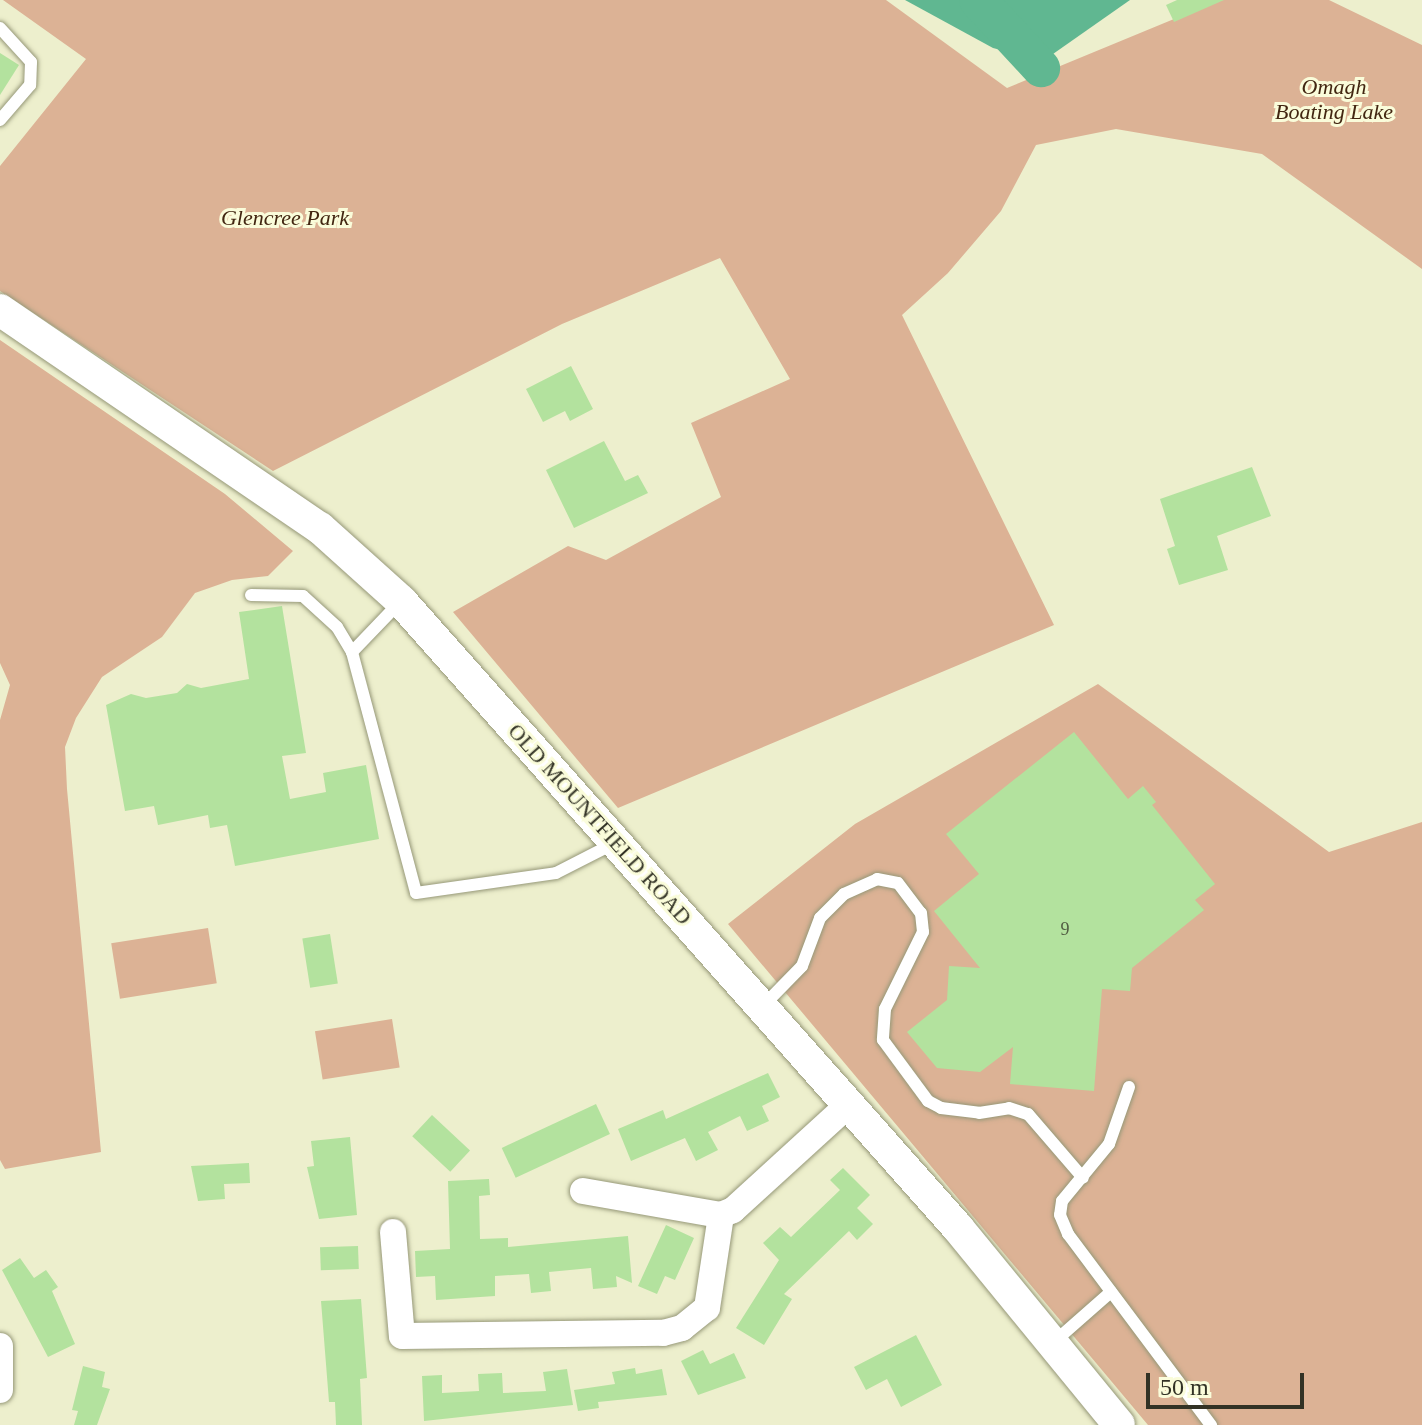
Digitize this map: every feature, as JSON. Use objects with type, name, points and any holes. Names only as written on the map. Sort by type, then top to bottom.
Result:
[{"type":"street","name":"OLD MOUNTFIELD ROAD","points":[[0,310],[320,528],[401,601],[848,1105],[1054,1342],[1119,1425]]},
{"type":"street","points":[[583,1191],[721,1215],[733,1210],[848,1105]]},
{"type":"street","points":[[393,1232],[402,1336],[663,1333],[682,1328],[707,1308],[721,1215]]},
{"type":"street","points":[[0,1346],[0,1390]]},
{"type":"lane","points":[[0,28],[31,62],[30,85],[0,120]]},
{"type":"lane","points":[[251,595],[303,596],[337,627],[352,652],[416,893],[556,873],[616,843]]},
{"type":"lane","points":[[352,652],[401,601]]},
{"type":"lane","points":[[762,1007],[802,966],[820,918],[844,894],[877,879],[898,883],[921,913],[923,932],[885,1009],[883,1040],[928,1101],[941,1108],[979,1113],[1009,1108],[1028,1114],[1083,1178]]},
{"type":"lane","points":[[1129,1087],[1109,1144],[1062,1201],[1060,1215],[1111,1292],[1211,1425]]},
{"type":"lane","points":[[1054,1342],[1111,1292]]},
{"type":"green space","name":"Glencree Park","points":[[3,0],[886,0],[1007,88],[1220,0],[1329,0],[1422,45],[1422,269],[1262,154],[1116,129],[1036,145],[1001,211],[948,273],[902,315],[1054,625],[618,808],[453,612],[568,546],[606,560],[721,497],[691,423],[790,379],[720,258],[562,324],[273,471],[0,291],[0,166],[86,59]]},
{"type":"green space","points":[[0,340],[225,494],[293,551],[268,576],[232,580],[195,593],[162,637],[102,677],[76,718],[65,747],[67,789],[101,1152],[5,1169],[0,1160],[0,720],[10,685],[0,663]]},
{"type":"green space","points":[[1098,684],[1329,852],[1422,822],[1422,1425],[1148,1425],[728,924],[855,824]]},
{"type":"green space","points":[[208,928],[217,983],[120,999],[111,943]]},
{"type":"green space","points":[[392,1019],[400,1067],[323,1080],[315,1031]]},
{"type":"shaded area","points":[[905,0],[1130,0],[1043,61],[993,48]]},
{"type":"building","points":[[1177,0],[1224,0],[1174,22],[1166,5]]},
{"type":"building","points":[[0,53],[19,65],[0,95]]},
{"type":"building","points":[[571,366],[593,409],[570,421],[565,411],[543,422],[526,389]]},
{"type":"building","points":[[604,441],[625,481],[638,475],[648,493],[574,528],[546,470]]},
{"type":"building","points":[[1252,467],[1271,516],[1217,536],[1228,570],[1179,585],[1167,549],[1175,546],[1160,499]]},
{"type":"building","points":[[282,606],[306,753],[282,756],[290,799],[326,792],[323,773],[366,765],[379,839],[235,866],[227,825],[210,828],[208,815],[158,825],[154,806],[125,811],[106,705],[131,694],[146,698],[177,693],[187,684],[201,688],[249,679],[239,612]]},
{"type":"building","points":[[1074,732],[1128,799],[1143,786],[1156,802],[1152,805],[1215,884],[1195,900],[1204,910],[1132,968],[1130,991],[1102,989],[1094,1091],[1010,1084],[1013,1047],[980,1072],[937,1068],[907,1032],[947,1000],[949,966],[980,968],[934,911],[979,874],[946,834]]},
{"type":"building","points":[[330,934],[338,983],[310,988],[302,938]]},
{"type":"building","points":[[768,1073],[780,1097],[762,1106],[769,1121],[747,1131],[740,1116],[708,1132],[718,1150],[696,1161],[685,1138],[631,1161],[618,1129],[663,1110],[666,1119]]},
{"type":"building","points":[[596,1104],[610,1134],[516,1178],[502,1148]]},
{"type":"building","points":[[432,1115],[470,1150],[450,1172],[412,1136]]},
{"type":"building","points":[[350,1137],[357,1215],[319,1219],[307,1167],[314,1166],[311,1141]]},
{"type":"building","points":[[249,1163],[250,1183],[224,1184],[225,1199],[198,1201],[191,1166]]},
{"type":"building","points":[[843,1168],[870,1195],[857,1208],[873,1224],[857,1240],[849,1231],[784,1294],[792,1299],[764,1345],[736,1328],[779,1260],[763,1243],[780,1227],[791,1237],[840,1190],[830,1180]]},
{"type":"building","points":[[489,1179],[490,1195],[479,1196],[480,1239],[508,1238],[508,1247],[628,1236],[632,1283],[616,1276],[617,1287],[593,1289],[591,1268],[549,1272],[551,1291],[531,1293],[529,1274],[495,1276],[495,1296],[436,1300],[435,1276],[416,1277],[415,1251],[450,1249],[448,1181]]},
{"type":"building","points":[[666,1225],[694,1238],[675,1280],[665,1276],[657,1294],[638,1286]]},
{"type":"building","points":[[358,1246],[359,1269],[321,1270],[320,1247]]},
{"type":"building","points":[[20,1258],[34,1278],[46,1270],[58,1287],[52,1291],[75,1344],[48,1357],[2,1270]]},
{"type":"building","points":[[361,1299],[367,1378],[360,1379],[362,1425],[336,1425],[335,1402],[329,1402],[321,1301]]},
{"type":"building","points":[[916,1335],[942,1385],[901,1407],[887,1379],[866,1390],[854,1367]]},
{"type":"building","points":[[703,1350],[710,1364],[734,1353],[746,1378],[698,1395],[681,1361]]},
{"type":"building","points":[[83,1366],[105,1372],[102,1387],[110,1389],[97,1425],[74,1425],[78,1411],[72,1410]]},
{"type":"building","points":[[635,1368],[636,1374],[662,1369],[667,1395],[598,1402],[599,1408],[578,1411],[574,1390],[615,1384],[612,1372]]},
{"type":"building","points":[[567,1369],[573,1405],[424,1421],[422,1376],[442,1375],[442,1393],[479,1391],[478,1374],[502,1373],[503,1393],[546,1391],[543,1372]]},
{"type":"waterway","points":[[978,0],[1041,68]]},
{"type":"park label","name":"Omagh Boating Lake","points":[[1334,98]]}]
